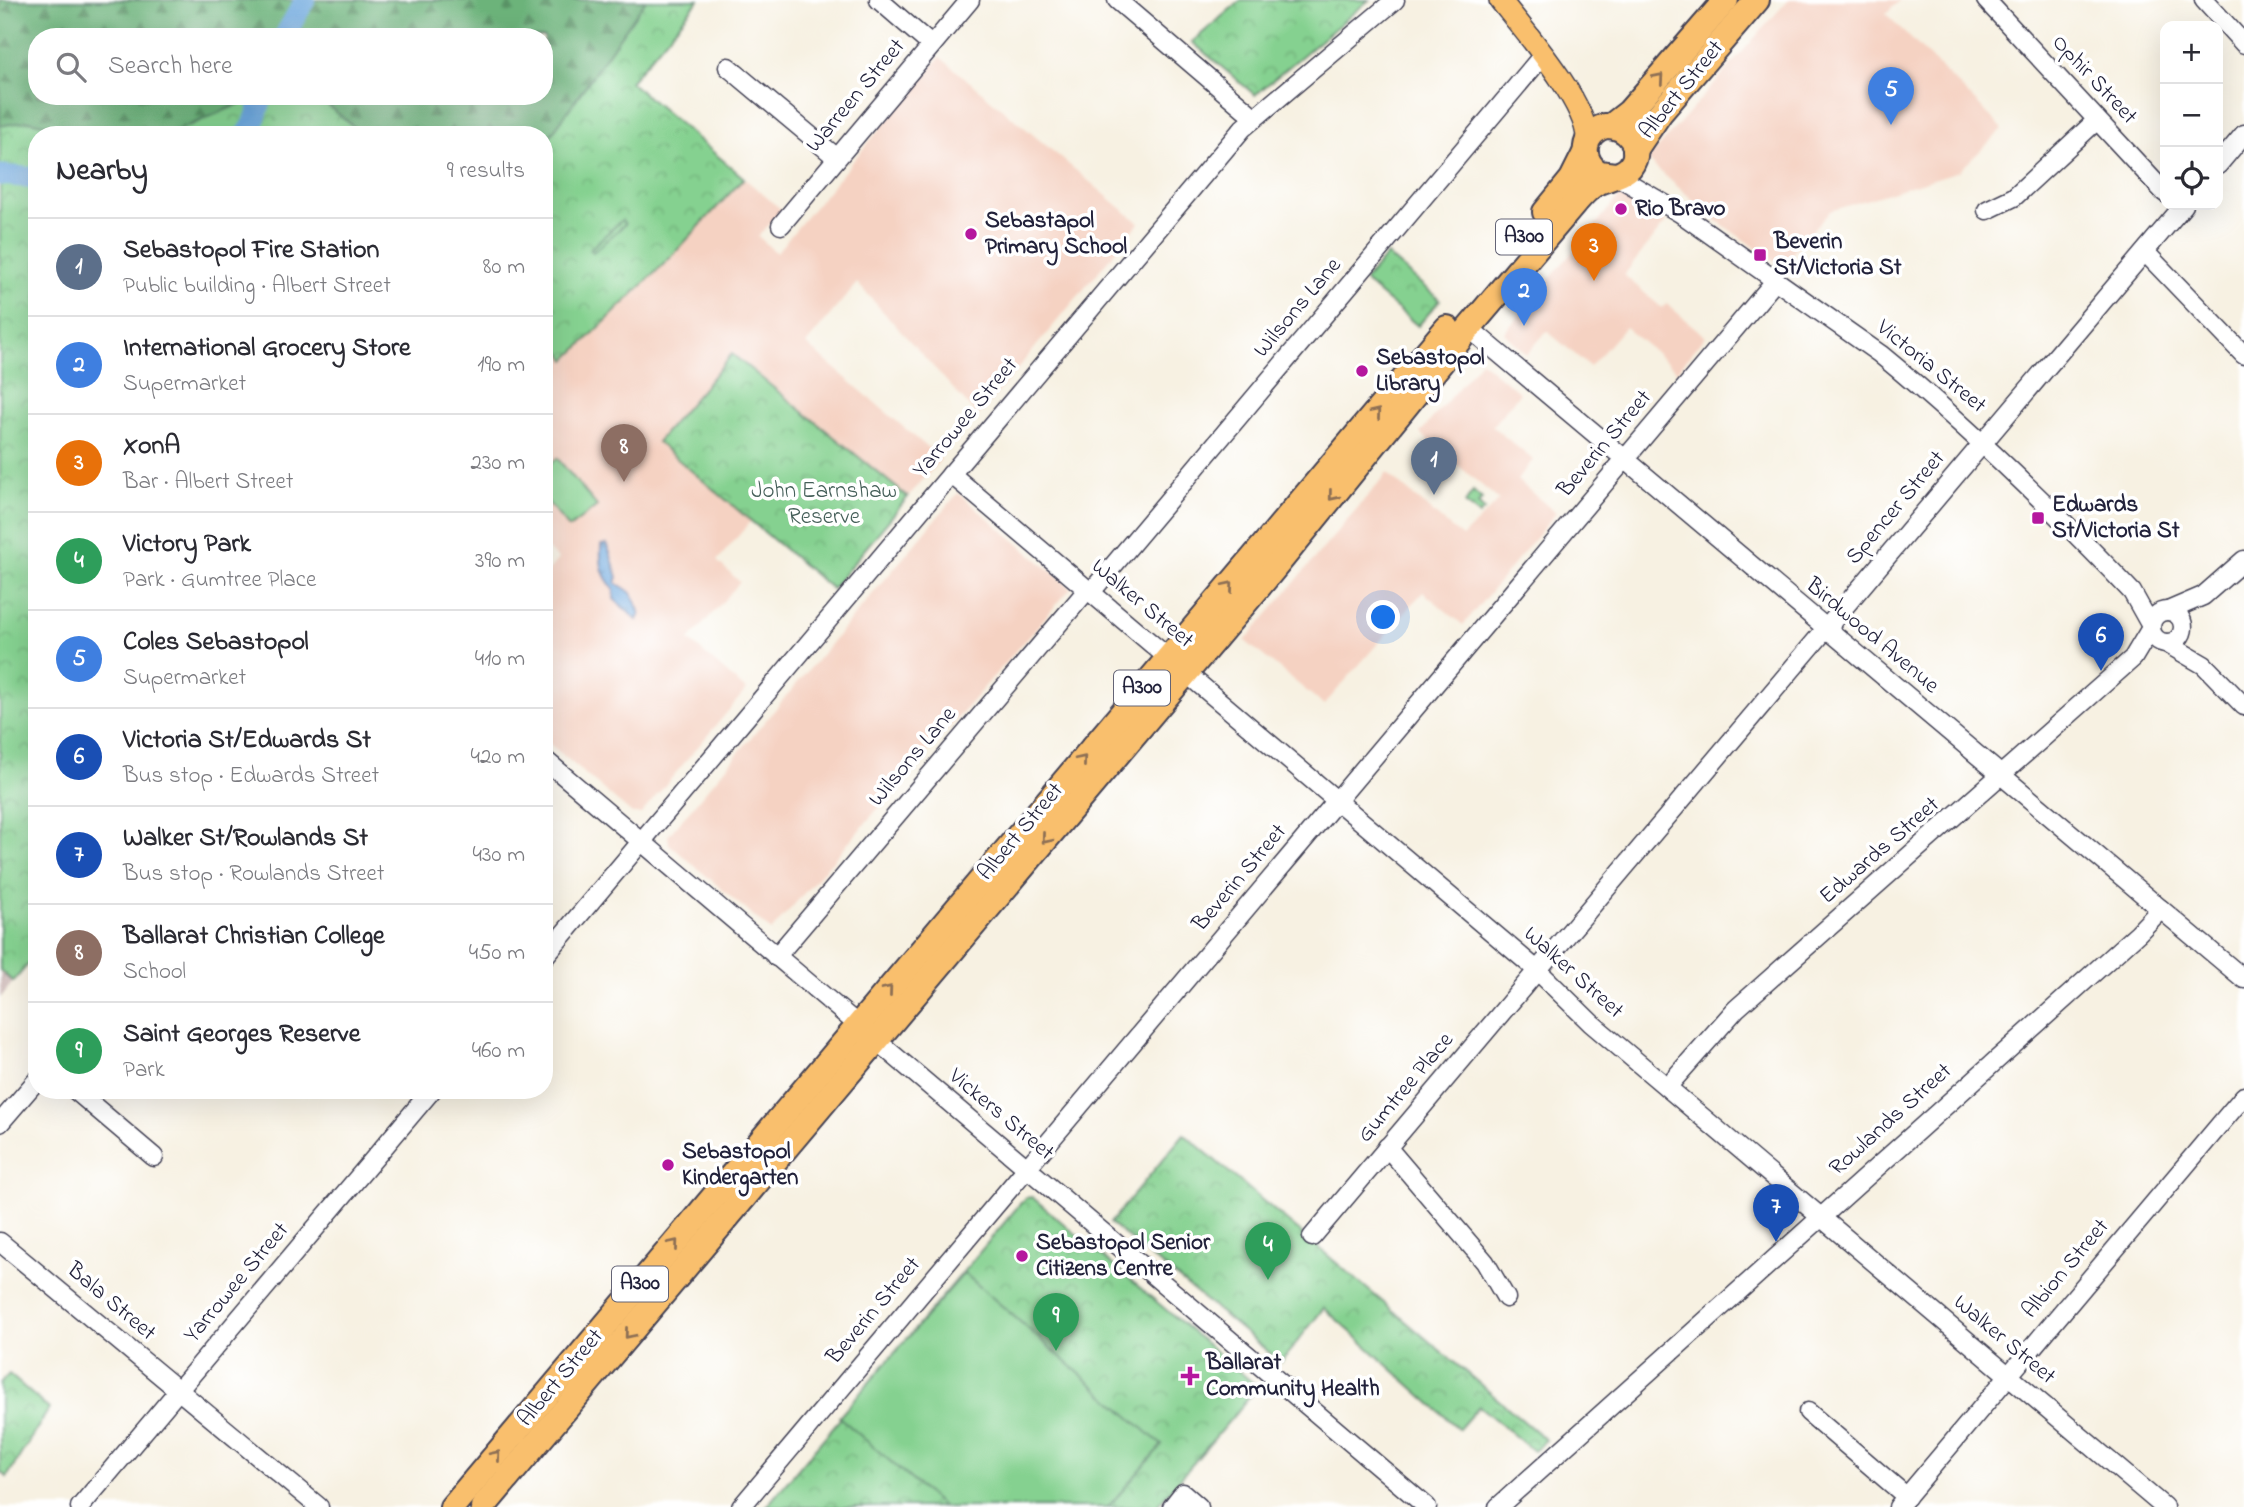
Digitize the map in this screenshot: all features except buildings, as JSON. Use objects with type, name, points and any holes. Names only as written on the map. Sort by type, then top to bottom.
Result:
[{"type":"highway","name":"Albert Street","points":[[1611,126],[1629,112],[1726,0]]},
{"type":"highway","name":"Albert Street","points":[[1635,153],[1666,105],[1757,0]]},
{"type":"highway","points":[[1611,126],[1626,132],[1635,153],[1630,166],[1615,176],[1595,171],[1586,147],[1594,132],[1611,126]]},
{"type":"highway","name":"Albert Street","points":[[483,1507],[868,1034],[1177,665],[1562,191],[1586,147]]},
{"type":"highway","name":"Albert Street","points":[[1177,665],[1581,196],[1594,185],[1615,176]]},
{"type":"highway","name":"Albert Street","points":[[452,1507],[868,1034]]},
{"type":"main road","points":[[1500,0],[1548,63],[1582,118],[1586,147]]},
{"type":"main road","points":[[1548,63],[1611,126]]},
{"type":"street","points":[[879,0],[931,45]]},
{"type":"street","name":"Warreen Street","points":[[781,225],[970,0]]},
{"type":"street","points":[[1117,0],[1254,117]]},
{"type":"street","name":"Yarrowee Street","points":[[553,946],[1254,117],[1395,0]]},
{"type":"street","name":"Ophir Street","points":[[1986,0],[2160,188]]},
{"type":"street","points":[[2204,0],[2244,44]]},
{"type":"street","name":"Wilsons Lane","points":[[776,957],[1089,591],[1548,63]]},
{"type":"street","points":[[728,67],[836,158]]},
{"type":"street","points":[[1987,210],[2014,197],[2097,120]]},
{"type":"street","points":[[2223,159],[2244,134]]},
{"type":"street","name":"Victoria Street","points":[[1635,153],[1643,176],[1680,213]]},
{"type":"street","name":"Victoria Street","points":[[1615,176],[1680,213],[1880,354],[1983,442],[2127,587],[2151,627]]},
{"type":"street","name":"Spencer Street","points":[[1538,971],[2177,210]]},
{"type":"street","points":[[2144,252],[2244,355]]},
{"type":"street","name":"Beverin Street","points":[[741,1507],[1776,280]]},
{"type":"street","name":"Birdwood Avenue","points":[[1469,328],[2000,778],[2244,979]]},
{"type":"street","name":"Walker Street","points":[[951,474],[1538,971],[1591,1023],[2164,1507]]},
{"type":"street","points":[[2165,643],[2178,640],[2203,596],[2244,560]]},
{"type":"street","name":"Victoria Street","points":[[2127,587],[2167,611]]},
{"type":"street","points":[[2203,596],[2157,615],[2151,627],[2156,638],[2207,668]]},
{"type":"street","points":[[2167,611],[2179,615],[2207,668],[2244,706]]},
{"type":"street","name":"Edwards Street","points":[[2133,658],[2151,627]]},
{"type":"street","name":"Edwards Street","points":[[1667,1087],[1736,1009],[2133,658],[2165,643]]},
{"type":"street","name":"Vickers Street","points":[[553,767],[1427,1507]]},
{"type":"street","name":"Rowlands Street","points":[[1498,1507],[2138,933],[2161,909]]},
{"type":"street","name":"Gumtree Place","points":[[1312,1237],[1538,971]]},
{"type":"street","points":[[0,1123],[28,1090]]},
{"type":"street","name":"Albion Street","points":[[1903,1502],[2244,1096]]},
{"type":"street","points":[[86,1099],[154,1157]]},
{"type":"street","name":"Yarrowee Street","points":[[80,1507],[424,1099]]},
{"type":"street","points":[[1387,1147],[1485,1262],[1506,1298]]},
{"type":"street","name":"Bala Street","points":[[1,1246],[319,1507]]},
{"type":"street","points":[[1808,1412],[1903,1502]]},
{"type":"street","points":[[1172,1507],[1183,1493],[1199,1507]]},
{"type":"shaded area","points":[[1788,0],[1900,0],[1886,14],[2003,129],[1959,171],[1830,211],[1781,266],[1716,220],[1647,160]]},
{"type":"shaded area","points":[[940,57],[1139,223],[978,416],[857,283],[806,344],[941,459],[908,497],[733,353],[657,442],[751,521],[717,561],[740,582],[689,640],[746,690],[641,814],[632,814],[553,747],[553,565],[558,559],[553,554],[553,173],[630,82],[783,211],[758,236],[776,253]]},
{"type":"shaded area","points":[[1623,192],[1666,222],[1624,275],[1662,308],[1667,304],[1705,336],[1677,371],[1625,327],[1590,367],[1547,331],[1527,354],[1504,333]]},
{"type":"shaded area","points":[[1481,361],[1520,393],[1492,426],[1533,460],[1517,480],[1556,513],[1463,625],[1423,592],[1324,705],[1245,641],[1387,473],[1462,537],[1499,500],[1420,433]]},
{"type":"shaded area","points":[[958,493],[1071,588],[771,931],[669,844],[668,836]]},
{"type":"shaded area","points":[[0,970],[13,982],[0,998]]},
{"type":"green space","points":[[0,0],[646,0],[553,132],[553,126],[353,126],[327,105],[553,105],[553,28],[28,28],[28,105],[237,105],[188,126],[51,126],[29,121],[0,126]]},
{"type":"green space","points":[[646,0],[699,0],[630,82],[744,178],[670,258],[566,360],[553,339],[553,132]]},
{"type":"green space","points":[[1241,0],[1369,0],[1255,95],[1192,42]]},
{"type":"green space","points":[[237,105],[327,105],[353,126],[188,126]]},
{"type":"green space","points":[[29,121],[51,126],[28,126],[28,964],[13,982],[0,970],[0,126]]},
{"type":"green space","points":[[622,220],[625,224],[593,252],[590,249]]},
{"type":"green space","points":[[1387,255],[1440,300],[1418,326],[1364,281]]},
{"type":"green space","name":"John Earnshaw Reserve","points":[[732,354],[908,497],[832,589],[657,442]]},
{"type":"green space","points":[[557,458],[597,506],[569,528],[553,509],[553,461]]},
{"type":"green space","points":[[1473,491],[1482,499],[1478,504],[1484,510],[1479,515],[1465,503]]},
{"type":"green space","points":[[1184,1134],[1546,1440],[1533,1451],[1479,1406],[1459,1429],[1324,1308],[1281,1362],[1110,1223]]},
{"type":"green space","points":[[1032,1197],[1258,1387],[1156,1507],[766,1507],[1025,1198]]},
{"type":"green space","points":[[964,1273],[1162,1445],[1108,1507],[943,1507],[839,1417]]},
{"type":"green space","points":[[9,1374],[49,1409],[7,1477],[0,1472],[0,1383]]},
{"type":"water","points":[[607,544],[618,577],[616,583],[634,597],[640,614],[637,620],[614,599],[614,589],[604,574],[601,545]]},
{"type":"waterway","points":[[289,28],[305,0]]},
{"type":"waterway","points":[[252,126],[260,105]]},
{"type":"waterway","points":[[0,175],[28,177]]},
{"type":"place","name":"Coles Sebastopol","points":[[1891,125]]},
{"type":"place","name":"Rio Bravo","points":[[1621,209]]},
{"type":"place","name":"Sebastapol Primary School","points":[[971,234]]},
{"type":"place","name":"Beverin St/Victoria St","points":[[1760,255]]},
{"type":"place","name":"XonA","points":[[1594,281]]},
{"type":"place","name":"International Grocery Store","points":[[1524,326]]},
{"type":"place","name":"Sebastopol Library","points":[[1362,371]]},
{"type":"place","name":"Ballarat Christian College","points":[[624,482]]},
{"type":"place","name":"Sebastopol Fire Station","points":[[1434,495]]},
{"type":"place","name":"Edwards St/Victoria St","points":[[2038,518]]},
{"type":"place","name":"Victoria St/Edwards St","points":[[2101,671]]},
{"type":"place","name":"Sebastopol Kindergarten","points":[[668,1165]]},
{"type":"place","name":"Walker St/Rowlands St","points":[[1776,1242]]},
{"type":"place","name":"Sebastopol Senior Citizens Centre","points":[[1022,1256]]},
{"type":"place","name":"Victory Park","points":[[1268,1280]]},
{"type":"place","name":"Saint Georges Reserve","points":[[1056,1351]]},
{"type":"place","name":"Ballarat Community Health","points":[[1190,1376]]}]
